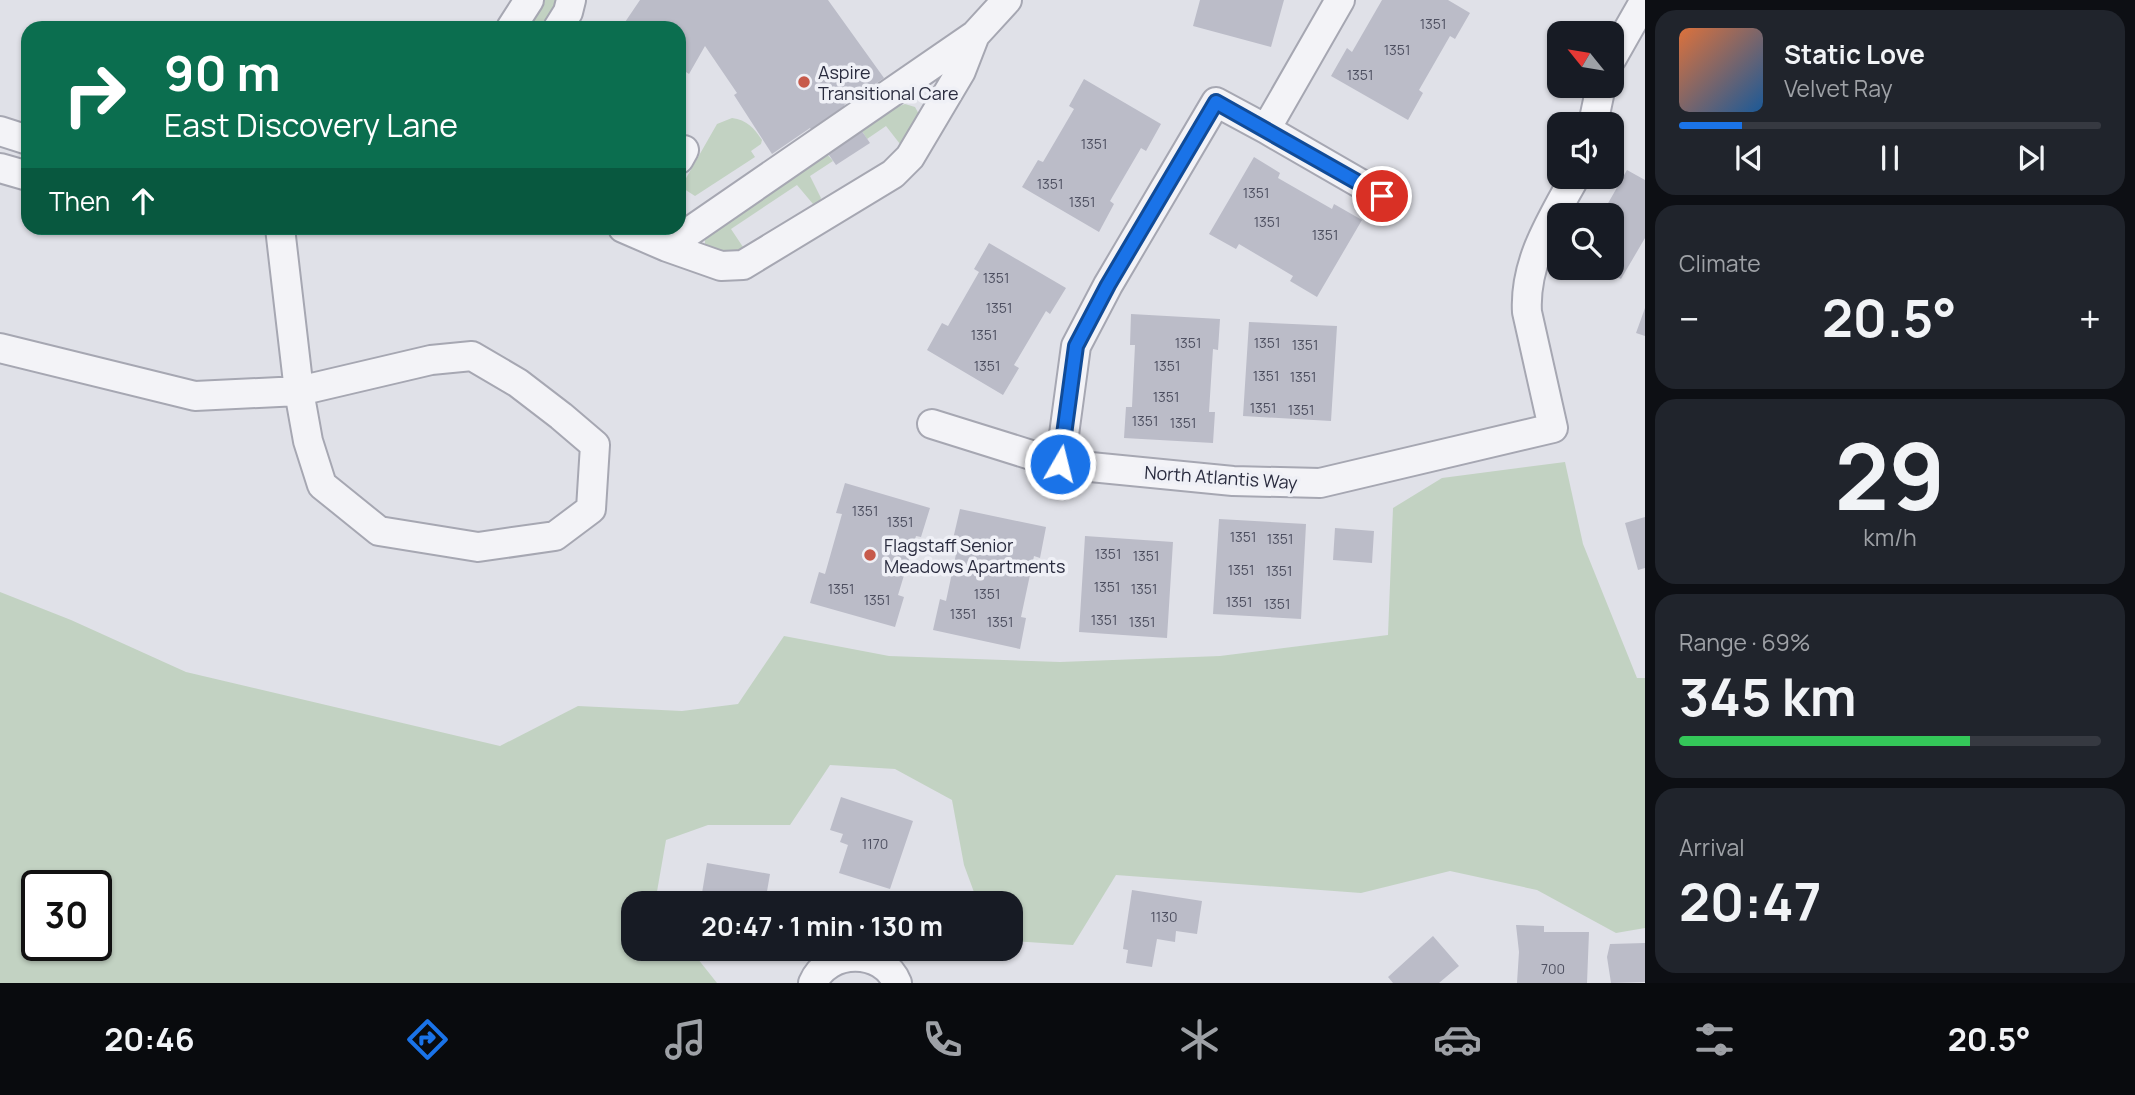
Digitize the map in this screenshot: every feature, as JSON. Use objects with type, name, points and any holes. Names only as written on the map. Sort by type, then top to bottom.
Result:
[{"type":"street","points":[[516,21],[529,0]]},
{"type":"street","points":[[562,21],[571,0]]},
{"type":"street","points":[[686,234],[975,35],[1007,0]]},
{"type":"street","points":[[1266,129],[1340,0]]},
{"type":"street","points":[[1624,37],[1645,0]]},
{"type":"street","points":[[644,235],[667,247],[721,266],[743,265],[893,174],[910,157],[961,71],[975,35]]},
{"type":"street","points":[[1060,464],[1076,346],[1108,285],[1216,102],[1382,196]]},
{"type":"street","points":[[0,131],[21,138]]},
{"type":"street","points":[[0,168],[21,174]]},
{"type":"street","name":"North Atlantis Way","points":[[932,424],[1060,464],[1233,481],[1320,482],[1553,428],[1526,297],[1538,247],[1569,189]]},
{"type":"street","points":[[0,348],[195,396],[299,391],[431,360],[472,356],[518,383],[594,445],[591,509],[555,536],[478,547],[379,531],[322,485],[308,442],[299,391],[281,235]]},
{"type":"street","points":[[667,247],[684,235]]},
{"type":"street","points":[[813,983],[829,965],[846,957],[864,957],[881,964],[895,977],[897,983]]},
{"type":"green space","points":[[544,0],[564,0],[555,21],[531,21]]},
{"type":"green space","points":[[905,104],[915,107],[920,116],[903,144],[900,144],[886,126],[867,139],[862,131]]},
{"type":"green space","points":[[732,118],[742,121],[756,132],[762,140],[761,144],[751,151],[755,157],[695,196],[686,190],[686,178],[717,124]]},
{"type":"green space","points":[[827,154],[833,161],[810,176],[821,198],[819,202],[813,204],[797,185],[731,229],[743,247],[742,251],[723,253],[705,245],[705,236],[712,230]]},
{"type":"green space","points":[[1565,462],[1583,544],[1637,678],[1645,678],[1645,928],[1616,933],[1537,890],[1450,871],[1361,893],[1116,875],[1073,945],[1023,942],[1023,891],[974,891],[964,865],[952,800],[895,769],[830,765],[790,825],[708,825],[666,840],[657,891],[621,891],[621,961],[700,961],[717,983],[0,983],[0,592],[71,620],[186,672],[500,746],[578,706],[682,711],[738,704],[784,636],[889,656],[1060,662],[1220,656],[1388,635],[1393,508],[1442,478]]},
{"type":"building","name":"Aspire Transitional Care","points":[[640,0],[828,0],[884,78],[844,105],[870,143],[836,165],[810,128],[772,154],[734,95],[737,93],[705,46],[689,74],[686,72],[686,21],[626,21]]},
{"type":"building","points":[[1200,0],[1284,0],[1271,47],[1193,26]]},
{"type":"building","points":[[1382,0],[1448,0],[1470,13],[1455,39],[1450,36],[1419,90],[1423,93],[1408,120],[1331,76],[1347,48],[1352,52]]},
{"type":"building","points":[[1084,79],[1161,124],[1146,151],[1141,148],[1110,201],[1114,204],[1099,232],[1022,187],[1038,160],[1043,162],[1074,109],[1069,106]]},
{"type":"building","points":[[1254,157],[1280,173],[1278,178],[1332,209],[1334,204],[1362,220],[1317,297],[1290,281],[1293,276],[1239,244],[1236,249],[1209,234]]},
{"type":"building","points":[[1627,170],[1645,180],[1645,238],[1624,274],[1624,203],[1608,203],[1616,189],[1624,189],[1624,175]]},
{"type":"building","points":[[989,243],[1066,288],[1050,314],[1046,311],[1014,365],[1019,368],[1003,395],[927,350],[942,323],[948,326],[979,272],[974,269]]},
{"type":"building","points":[[1645,308],[1645,336],[1636,333]]},
{"type":"building","points":[[1131,314],[1220,319],[1218,350],[1213,349],[1209,412],[1215,412],[1213,443],[1124,438],[1126,407],[1132,407],[1135,345],[1130,345]]},
{"type":"building","points":[[1249,322],[1337,326],[1331,421],[1243,416]]},
{"type":"building","name":"Flagstaff Senior Meadows Apartments","points":[[845,483],[930,508],[921,537],[916,536],[898,595],[904,597],[895,627],[810,603],[819,572],[825,574],[842,514],[836,513]]},
{"type":"building","name":"Flagstaff Senior Meadows Apartments","points":[[960,509],[1046,527],[1040,558],[1034,556],[1021,617],[1026,618],[1020,649],[933,630],[940,599],[946,601],[959,540],[953,539]]},
{"type":"building","points":[[1645,517],[1645,568],[1638,570],[1625,523]]},
{"type":"building","points":[[1219,519],[1306,524],[1301,619],[1213,614]]},
{"type":"building","points":[[1335,528],[1374,531],[1372,563],[1333,560]]},
{"type":"building","name":"Flagstaff Senior Meadows Apartments","points":[[1085,536],[1173,542],[1167,638],[1079,632]]},
{"type":"building","points":[[841,797],[913,821],[890,889],[839,873],[848,845],[840,842],[843,834],[830,830]]},
{"type":"building","points":[[707,863],[770,874],[767,891],[702,891]]},
{"type":"building","points":[[1132,890],[1202,901],[1197,934],[1176,931],[1175,942],[1157,939],[1152,967],[1126,963],[1128,950],[1123,949]]},
{"type":"building","points":[[1516,925],[1544,926],[1544,932],[1589,932],[1587,983],[1517,983],[1519,952]]},
{"type":"building","points":[[1433,936],[1459,966],[1439,983],[1393,983],[1388,977]]},
{"type":"building","points":[[1645,943],[1645,982],[1611,983],[1607,957],[1610,944]]},
{"type":"place","name":"Aspire Transitional Care","points":[[804,82]]},
{"type":"place","name":"Flagstaff Senior Meadows Apartments","points":[[870,555]]},
{"type":"route","points":[[1060,464],[1076,346],[1108,285],[1216,102],[1382,196]]}]
